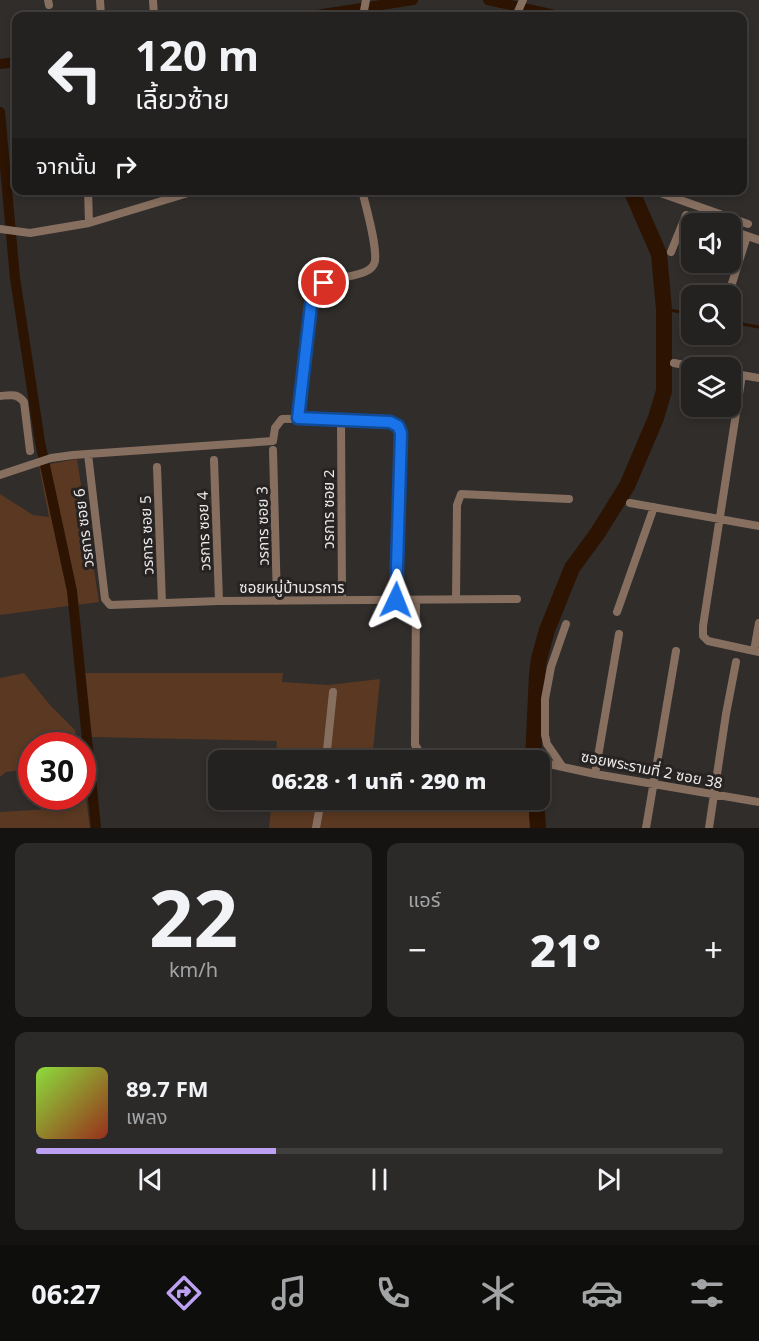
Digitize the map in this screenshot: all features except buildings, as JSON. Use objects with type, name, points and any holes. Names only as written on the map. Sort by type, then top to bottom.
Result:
[{"type":"street","points":[[88,195],[89,223]]},
{"type":"street","points":[[0,229],[30,233],[89,223],[181,195]]},
{"type":"street","points":[[298,418],[313,297],[324,283],[369,271],[373,266],[375,251],[363,195]]},
{"type":"street","points":[[666,195],[748,224]]},
{"type":"street","points":[[701,213],[703,208]]},
{"type":"street","points":[[671,252],[681,227]]},
{"type":"street","points":[[741,234],[759,240]]},
{"type":"street","points":[[731,285],[747,236]]},
{"type":"street","points":[[674,363],[681,364]]},
{"type":"street","points":[[759,378],[742,375],[703,636],[708,641],[757,652],[759,623]]},
{"type":"street","points":[[0,396],[14,394],[20,396],[24,402],[30,451]]},
{"type":"street","points":[[0,475],[51,458],[273,441],[275,428],[282,419],[341,418],[390,422],[398,426],[401,433],[396,600]]},
{"type":"street","name":"วรการ ซอย 2","points":[[341,418],[342,600]]},
{"type":"street","name":"วรการ ซอย 3","points":[[273,450],[277,601]]},
{"type":"street","name":"วรการ ซอย 6","points":[[88,454],[105,599]]},
{"type":"street","name":"วรการ ซอย 4","points":[[214,460],[219,601]]},
{"type":"street","name":"วรการ ซอย 5","points":[[157,467],[162,603]]},
{"type":"street","points":[[456,599],[457,505],[461,494],[568,499]]},
{"type":"street","points":[[630,503],[759,526]]},
{"type":"street","points":[[617,612],[654,507]]},
{"type":"street","name":"ซอยหมู่บ้านวรการ","points":[[105,599],[110,605],[119,606],[219,601],[518,599]]},
{"type":"street","points":[[416,600],[415,745],[418,750]]},
{"type":"street","points":[[562,766],[547,744],[546,699],[551,667],[566,624]]},
{"type":"street","points":[[595,774],[619,634]]},
{"type":"street","points":[[646,828],[676,651]]},
{"type":"street","points":[[709,828],[736,662]]},
{"type":"street","points":[[327,750],[333,692]]},
{"type":"street","name":"ซอยพระรามที่ 2 ซอย 38","points":[[550,763],[595,774],[759,802]]},
{"type":"street","points":[[316,828],[319,810]]},
{"type":"shaded area","points":[[77,459],[99,602],[0,615],[0,494],[33,515],[49,517],[39,466]]},
{"type":"shaded area","points":[[24,673],[75,732],[18,732],[18,771],[6,772],[0,777],[0,678]]},
{"type":"shaded area","points":[[80,673],[283,673],[282,682],[328,685],[380,679],[373,750],[276,750],[277,741],[96,737],[96,732],[91,732]]},
{"type":"shaded area","points":[[88,810],[90,828],[0,828],[0,812]]},
{"type":"shaded area","points":[[271,810],[534,810],[537,828],[269,828]]},
{"type":"waterway","points":[[336,12],[413,0]]},
{"type":"waterway","points":[[488,0],[541,12]]},
{"type":"waterway","points":[[0,64],[12,62]]},
{"type":"waterway","points":[[0,112],[15,278],[40,442],[72,591],[96,828]]},
{"type":"waterway","points":[[533,750],[537,675],[547,630],[572,568],[597,534],[627,486],[656,418],[664,391],[664,309],[659,254],[633,195]]},
{"type":"waterway","points":[[664,309],[681,312]]},
{"type":"waterway","points":[[741,324],[759,327]]},
{"type":"waterway","points":[[537,810],[538,828]]},
{"type":"route","points":[[324,283],[318,288],[311,305],[298,418],[341,418],[390,422],[398,426],[401,433],[396,600]]}]
